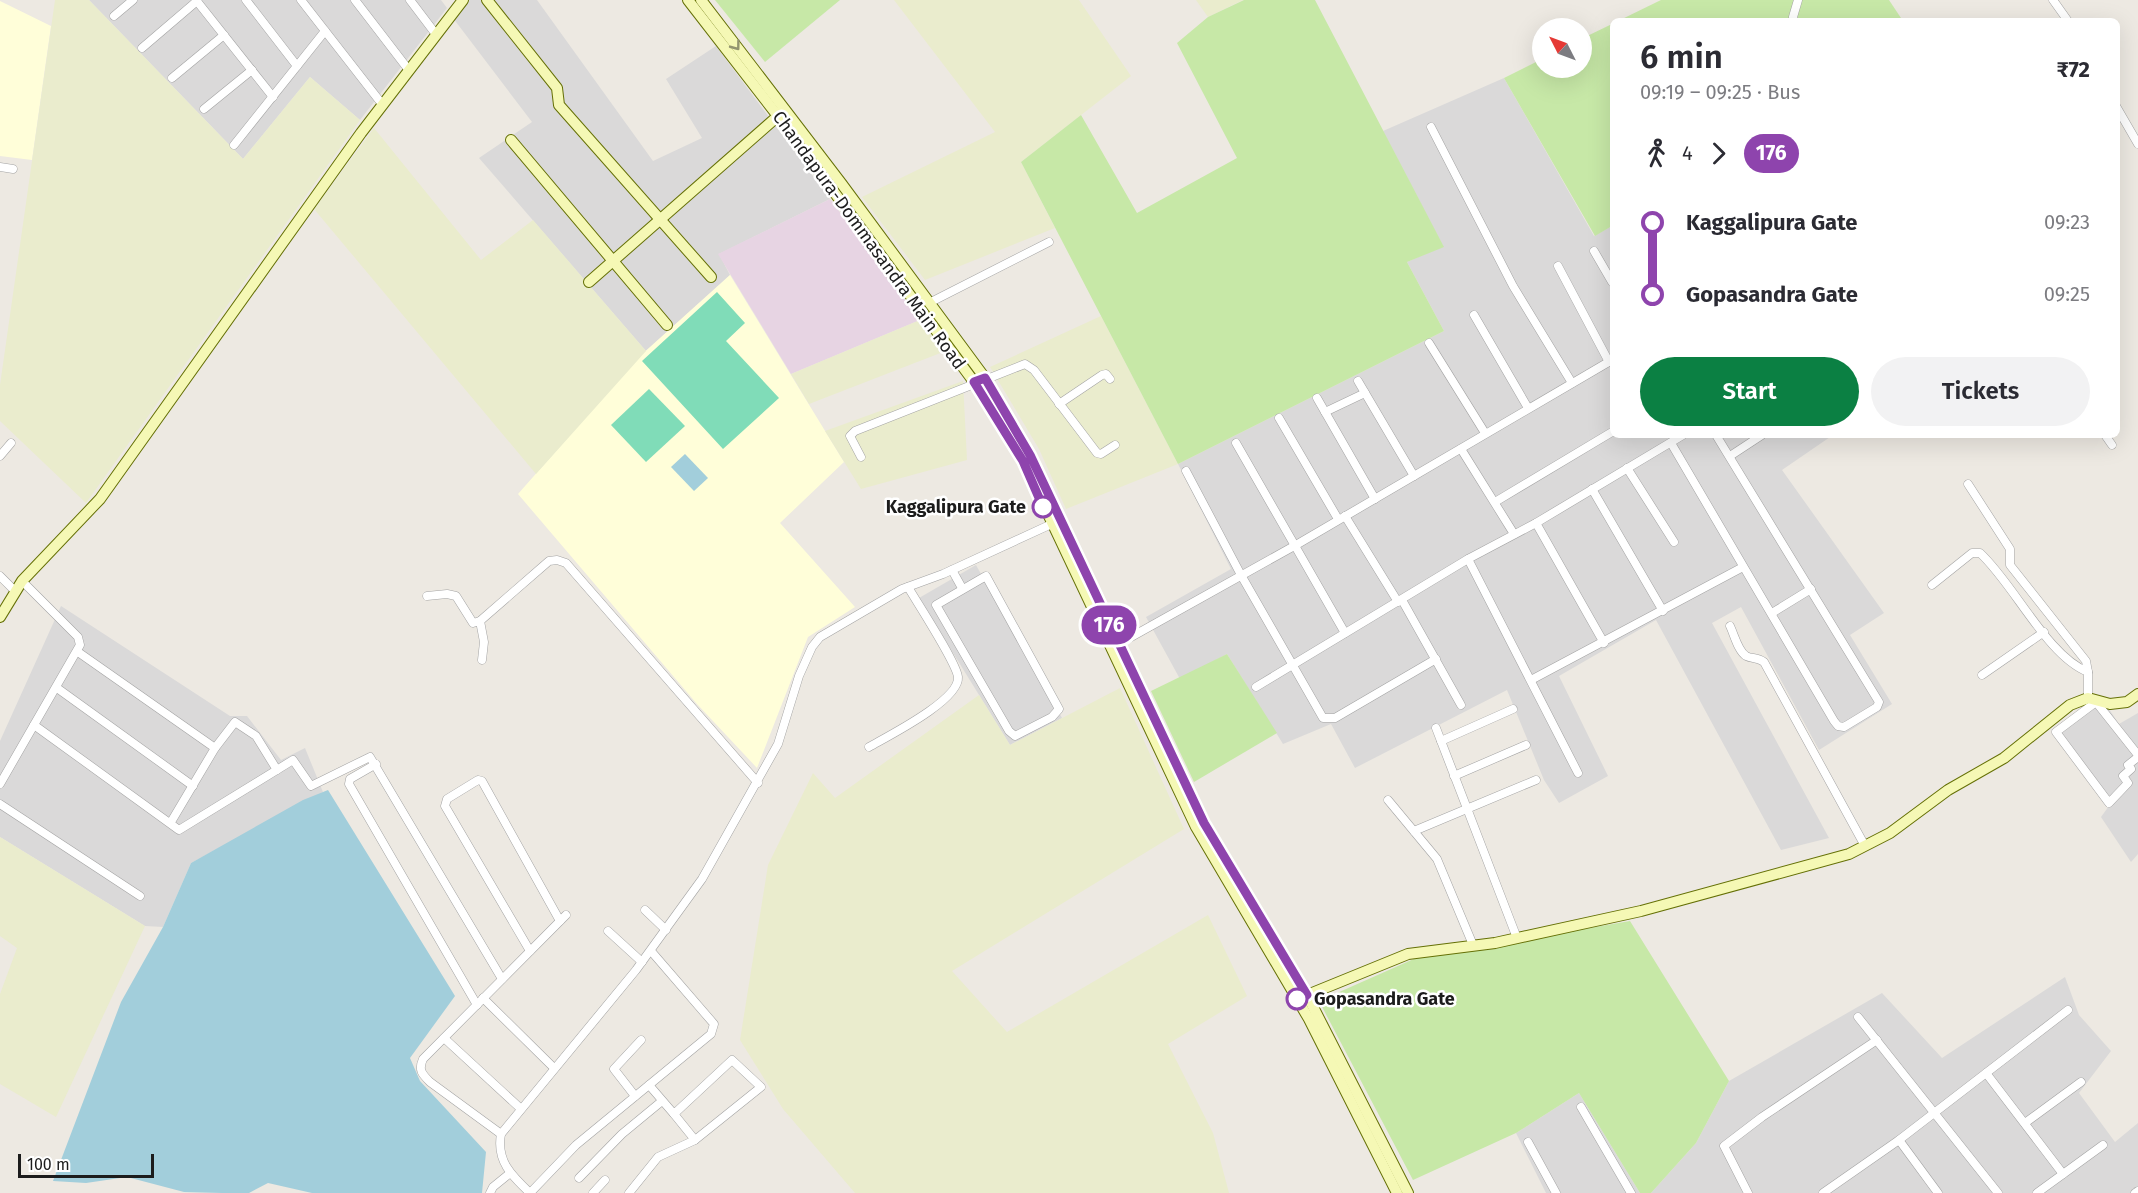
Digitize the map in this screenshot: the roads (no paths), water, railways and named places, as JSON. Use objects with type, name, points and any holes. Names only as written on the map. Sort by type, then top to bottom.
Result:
[{"type":"street","points":[[114,16],[133,0]]},
{"type":"street","points":[[142,48],[196,0],[273,97]]},
{"type":"street","points":[[246,0],[297,66]]},
{"type":"street","points":[[301,0],[382,104]]},
{"type":"street","points":[[355,0],[408,69]]},
{"type":"street","points":[[410,0],[435,33]]},
{"type":"street","points":[[0,616],[22,581],[100,498],[382,104],[435,33],[463,0]]},
{"type":"street","points":[[487,0],[557,88],[559,105],[711,277]]},
{"type":"street","name":"Chandapura-Dommasandra Main Road","points":[[688,0],[979,380]]},
{"type":"street","name":"Chandapura-Dommasandra Main Road","points":[[701,0],[929,303],[979,380],[1055,523],[1196,827],[1302,997],[1408,1193]]},
{"type":"street","points":[[1793,18],[1798,0]]},
{"type":"street","points":[[2054,0],[2066,18]]},
{"type":"street","points":[[234,145],[325,31]]},
{"type":"street","points":[[172,78],[224,35]]},
{"type":"street","points":[[204,109],[252,70]]},
{"type":"street","points":[[2120,113],[2138,144]]},
{"type":"street","points":[[589,282],[778,116]]},
{"type":"street","points":[[1431,127],[1513,286],[1572,383]]},
{"type":"street","points":[[511,140],[668,325]]},
{"type":"street","points":[[0,167],[13,169]]},
{"type":"street","points":[[929,303],[1049,242]]},
{"type":"street","points":[[1594,251],[1610,279]]},
{"type":"street","points":[[1558,266],[1610,359]]},
{"type":"street","points":[[1474,315],[1528,408]]},
{"type":"street","points":[[1429,343],[1485,433]]},
{"type":"street","points":[[1114,647],[1376,499],[1610,362]]},
{"type":"street","points":[[861,457],[851,433],[979,380],[1025,364],[1034,370],[1097,453],[1101,454],[1115,445]]},
{"type":"street","points":[[1059,404],[1102,375],[1110,379]]},
{"type":"street","points":[[1358,381],[1414,476]]},
{"type":"street","points":[[1325,412],[1365,393]]},
{"type":"street","points":[[1317,398],[1376,499]]},
{"type":"street","points":[[1279,418],[1342,518],[1400,601],[1461,705]]},
{"type":"street","points":[[1495,502],[1610,433]]},
{"type":"street","points":[[1256,687],[1468,559],[1536,523],[1678,438]]},
{"type":"street","points":[[1671,443],[1838,726],[1844,727],[1877,707],[1879,702],[1718,438]]},
{"type":"street","points":[[1730,456],[1757,438]]},
{"type":"street","points":[[2107,438],[2112,445]]},
{"type":"street","points":[[0,456],[11,443]]},
{"type":"street","points":[[1236,443],[1345,633]]},
{"type":"street","points":[[1461,449],[1514,534]]},
{"type":"street","points":[[1627,468],[1674,542]]},
{"type":"street","points":[[1186,471],[1241,576],[1323,718],[1335,718],[1436,659]]},
{"type":"street","points":[[1968,484],[2010,549],[2010,565],[2079,650],[2088,672],[2088,698]]},
{"type":"street","points":[[1592,489],[1664,611]]},
{"type":"street","points":[[651,951],[686,988],[715,1028],[576,1145],[530,1193],[509,1174],[500,1154],[501,1134],[651,951],[702,879],[778,744],[799,676],[812,647],[831,629],[908,587],[952,570],[1055,523]]},
{"type":"street","points":[[1536,523],[1604,643]]},
{"type":"street","points":[[1932,585],[1972,553],[1980,553],[2044,632],[2077,668],[2088,672]]},
{"type":"street","points":[[1468,559],[1578,772]]},
{"type":"street","points":[[427,596],[447,594],[456,596],[473,623],[480,621],[549,561],[557,560],[566,563],[758,783]]},
{"type":"street","points":[[1531,680],[1743,567]]},
{"type":"street","points":[[952,570],[962,588]]},
{"type":"street","points":[[0,576],[16,592]]},
{"type":"street","points":[[986,576],[989,580],[1059,709],[1052,717],[1015,736],[1009,731],[936,609],[938,602],[962,588],[986,576]]},
{"type":"street","points":[[0,784],[80,645],[78,637],[22,581]]},
{"type":"street","points":[[869,747],[947,699],[957,682],[958,676],[908,587]]},
{"type":"street","points":[[1772,614],[1811,589]]},
{"type":"street","points":[[480,621],[484,642],[482,660]]},
{"type":"street","points":[[1730,626],[1743,653],[1749,657],[1757,657],[1764,662],[1865,846]]},
{"type":"street","points":[[1982,675],[2044,632]]},
{"type":"street","points":[[78,652],[215,748]]},
{"type":"street","points":[[57,688],[193,786]]},
{"type":"street","points":[[1302,997],[1408,954],[1517,938],[1641,911],[1735,884],[1827,862],[1890,833],[1948,790],[2004,758],[2070,705],[2088,698],[2112,703],[2127,702],[2138,694]]},
{"type":"street","points":[[2097,702],[2138,756],[2128,765],[2131,769],[2122,776],[2128,783],[2109,803],[2056,732],[2077,717],[2097,702]]},
{"type":"street","points":[[2070,705],[2077,717]]},
{"type":"street","points":[[1441,741],[1513,709]]},
{"type":"street","points":[[171,822],[215,748],[235,722],[256,736],[277,770]]},
{"type":"street","points":[[34,725],[179,830],[293,760],[311,786],[369,757],[376,764],[502,979]]},
{"type":"street","points":[[1436,728],[1517,938]]},
{"type":"street","points":[[1454,776],[1526,745]]},
{"type":"street","points":[[376,764],[350,779],[349,784],[477,1005]]},
{"type":"street","points":[[501,1134],[430,1082],[420,1072],[423,1059],[563,918],[482,781],[478,780],[447,800],[445,806],[530,951]]},
{"type":"street","points":[[1414,831],[1536,780]]},
{"type":"street","points":[[1388,800],[1437,859],[1473,945]]},
{"type":"street","points":[[0,804],[140,896]]},
{"type":"street","points":[[645,910],[666,930]]},
{"type":"street","points":[[608,931],[642,962]]},
{"type":"street","name":"Chandapura-Dommasandra Main Road","points":[[1302,997],[1397,1193]]},
{"type":"street","points":[[483,998],[554,1068]]},
{"type":"street","points":[[1823,1193],[1899,1140],[1935,1110],[2068,1010]]},
{"type":"street","points":[[1858,1017],[1935,1110],[1998,1193]]},
{"type":"street","points":[[444,1038],[520,1108]]},
{"type":"street","points":[[635,1096],[614,1069],[641,1040]]},
{"type":"street","points":[[1748,1193],[1724,1146],[1762,1117],[1877,1040]]},
{"type":"street","points":[[629,1193],[658,1157],[695,1140],[761,1087],[732,1060],[674,1114]]},
{"type":"street","points":[[1986,1073],[2063,1174]]},
{"type":"street","points":[[2025,1123],[2081,1082]]},
{"type":"street","points":[[649,1085],[695,1140]]},
{"type":"street","points":[[579,1178],[622,1134],[662,1101]]},
{"type":"street","points":[[1581,1107],[1630,1193]]},
{"type":"street","points":[[1899,1140],[1938,1193]]},
{"type":"street","points":[[1527,1142],[1556,1193]]},
{"type":"street","points":[[2037,1193],[2103,1144]]},
{"type":"street","points":[[490,1193],[493,1186],[509,1174]]},
{"type":"street","points":[[593,1193],[605,1180]]},
{"type":"water","points":[[685,454],[708,478],[694,491],[671,467]]},
{"type":"water","points":[[328,790],[455,996],[410,1058],[420,1081],[486,1152],[482,1193],[312,1193],[268,1183],[249,1193],[184,1192],[127,1177],[86,1183],[53,1181],[121,1002],[163,927],[191,863],[303,800]]},
{"type":"place","name":"Kaggalipura Gate","points":[[1043,507]]},
{"type":"place","name":"Gopasandra Gate","points":[[1297,999]]}]
